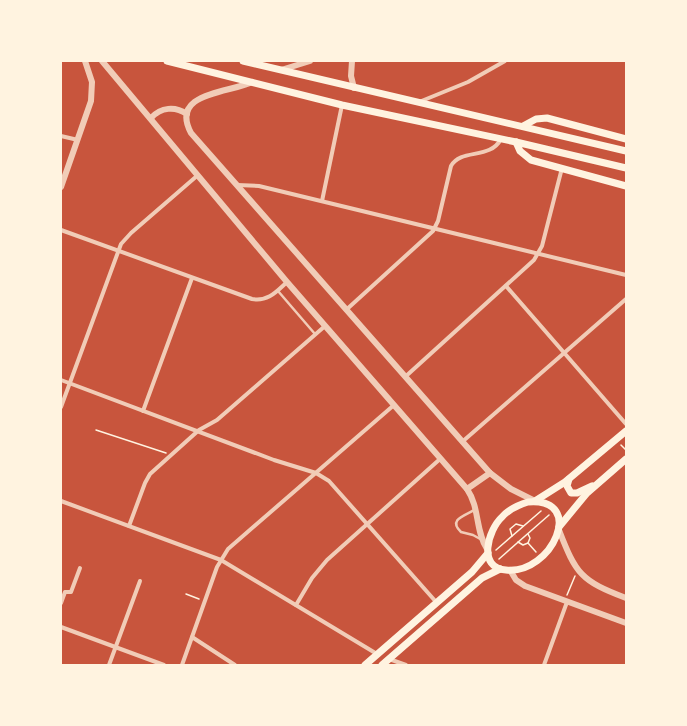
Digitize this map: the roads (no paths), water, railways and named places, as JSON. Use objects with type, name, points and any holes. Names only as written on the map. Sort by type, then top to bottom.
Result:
[{"type":"main road","points":[[167,61],[342,105],[516,142],[626,168]]},
{"type":"main road","points":[[243,61],[354,88],[568,136],[626,151]]},
{"type":"main road","points":[[524,126],[536,120],[547,118],[626,139]]},
{"type":"main road","points":[[516,142],[522,154],[531,160],[626,186]]},
{"type":"main road","points":[[365,665],[472,572],[488,553],[490,534],[501,517],[518,505],[535,501],[569,479],[626,430]]},
{"type":"main road","points":[[488,553],[497,567],[510,570],[528,566],[542,558],[553,544],[559,529],[579,501],[626,459]]},
{"type":"main road","points":[[569,479],[567,486],[572,493],[579,492],[599,482]]},
{"type":"main road","points":[[535,501],[548,504],[555,510],[559,518],[559,529]]},
{"type":"main road","points":[[382,665],[482,578],[497,567]]},
{"type":"street","points":[[61,187],[92,95],[91,76],[85,61]]},
{"type":"street","points":[[102,61],[287,282],[467,489],[476,508],[483,541],[488,553]]},
{"type":"street","points":[[280,70],[310,61]]},
{"type":"street","points":[[352,61],[351,76],[354,88]]},
{"type":"street","points":[[418,102],[468,82],[505,61]]},
{"type":"street","points":[[252,82],[238,88],[202,96],[192,103],[187,114],[187,122],[191,133],[490,473],[511,489],[535,501]]},
{"type":"street","points":[[322,201],[342,105]]},
{"type":"street","points":[[151,118],[158,112],[167,109],[178,109],[187,114]]},
{"type":"street","points":[[61,136],[78,140]]},
{"type":"street","points":[[346,310],[429,236],[435,228],[451,166],[454,161],[461,156],[489,150],[498,144],[502,139]]},
{"type":"street","points":[[405,377],[531,264],[544,241],[563,168]]},
{"type":"street","points":[[61,407],[118,251],[131,233],[198,175]]},
{"type":"street","points":[[236,185],[253,185],[626,275]]},
{"type":"street","points":[[61,230],[256,300],[267,298],[287,282]]},
{"type":"street","points":[[143,411],[192,278]]},
{"type":"street","points":[[506,286],[626,424]]},
{"type":"street","points":[[462,442],[626,299]]},
{"type":"street","points":[[129,526],[146,480],[152,472],[198,432],[218,420],[325,326]]},
{"type":"street","points":[[61,380],[274,460],[316,473],[330,481],[437,603]]},
{"type":"street","points":[[182,665],[221,560],[231,546],[394,405]]},
{"type":"street","points":[[296,605],[322,564],[440,459]]},
{"type":"street","points":[[467,489],[490,473]]},
{"type":"street","points":[[61,501],[221,560],[377,654]]},
{"type":"street","points":[[559,529],[569,555],[577,570],[587,580],[597,586],[626,598]]},
{"type":"street","points":[[61,603],[65,592],[71,592],[80,568]]},
{"type":"street","points":[[510,570],[520,584],[626,623]]},
{"type":"street","points":[[109,665],[140,581]]},
{"type":"street","points":[[544,665],[566,601]]},
{"type":"street","points":[[61,627],[164,665]]},
{"type":"street","points":[[192,637],[235,665]]},
{"type":"street","points":[[389,659],[406,665]]},
{"type":"lane","points":[[278,290],[316,334]]},
{"type":"lane","points":[[476,508],[459,517],[457,527],[461,532],[483,541]]}]
